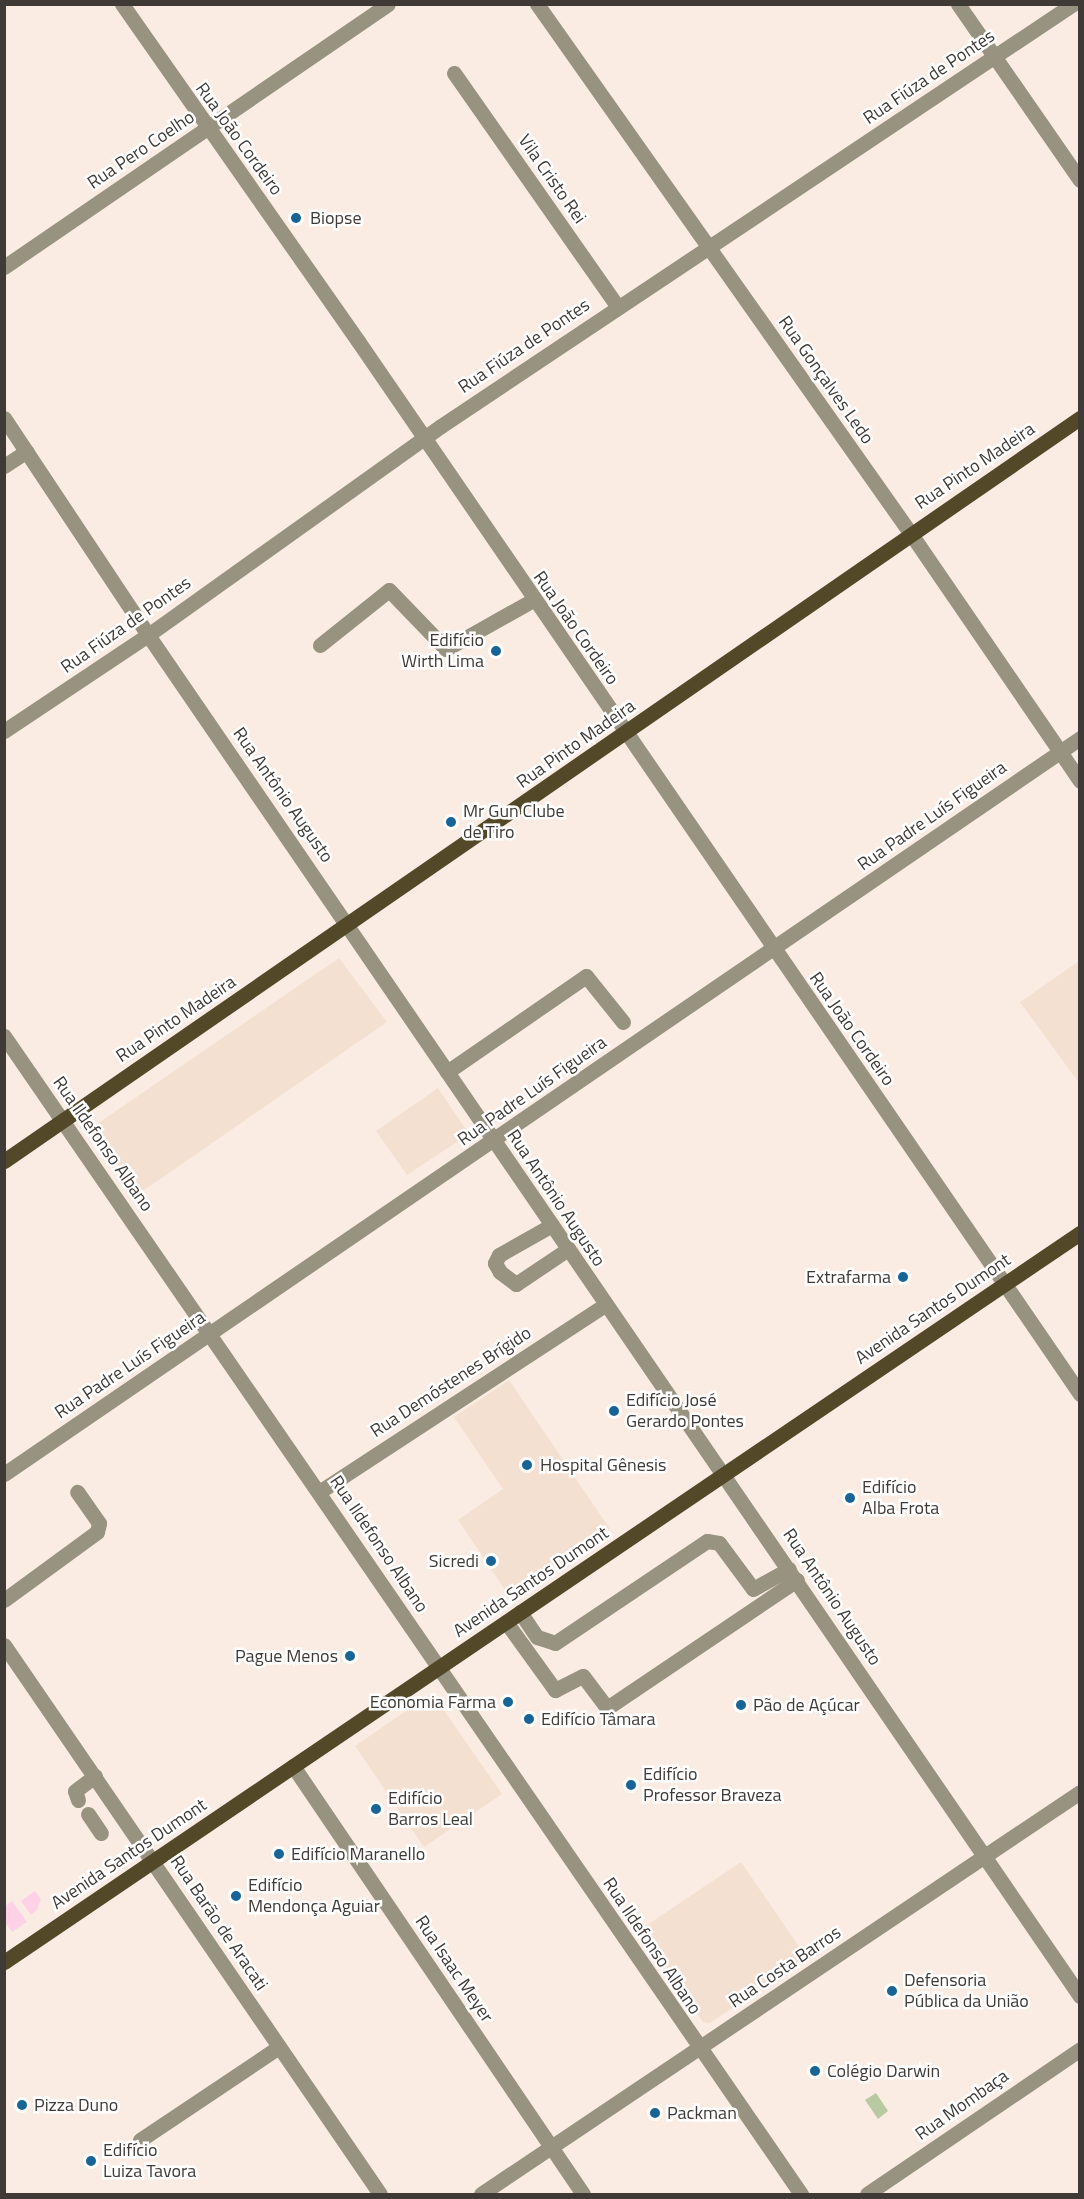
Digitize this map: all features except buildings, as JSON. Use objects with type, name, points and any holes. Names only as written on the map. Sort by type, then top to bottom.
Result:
[{"type":"main road","name":"Rua Pinto Madeira","points":[[4,1161],[349,925],[1080,418]]},
{"type":"main road","name":"Avenida Santos Dumont","points":[[4,1962],[1080,1233]]},
{"type":"street","name":"Rua João Cordeiro","points":[[122,4],[207,129],[306,265],[533,600],[1080,1394]]},
{"type":"street","name":"Rua Pero Coelho","points":[[4,267],[388,4]]},
{"type":"street","name":"Rua Gonçalves Ledo","points":[[537,4],[911,534],[1080,781]]},
{"type":"street","points":[[958,4],[1080,180]]},
{"type":"street","name":"Rua Fiúza de Pontes","points":[[4,731],[148,634],[422,438],[1073,4]]},
{"type":"street","name":"Vila Cristo Rei","points":[[454,73],[618,307]]},
{"type":"street","name":"Rua Antônio Augusto","points":[[4,418],[148,634],[349,925],[605,1305],[724,1473],[1080,1996]]},
{"type":"street","points":[[4,466],[27,451]]},
{"type":"street","points":[[320,645],[388,590],[446,649],[533,600]]},
{"type":"street","name":"Rua Padre Luís Figueira","points":[[4,1474],[494,1142],[1080,738]]},
{"type":"street","points":[[447,1072],[586,976],[623,1022]]},
{"type":"street","name":"Rua Ildefonso Albano","points":[[4,1036],[801,2194]]},
{"type":"street","points":[[552,1225],[499,1255],[495,1263],[500,1272],[516,1284],[568,1249]]},
{"type":"street","name":"Rua Demóstenes Brígido","points":[[319,1492],[605,1305]]},
{"type":"street","points":[[4,1600],[97,1532],[99,1523],[77,1492]]},
{"type":"street","points":[[520,1612],[537,1637],[555,1643],[707,1541],[719,1543],[747,1586],[758,1589],[793,1574]]},
{"type":"street","points":[[506,1622],[555,1690],[583,1676],[601,1704],[611,1707],[793,1574]]},
{"type":"street","name":"Rua Barão de Aracati","points":[[4,1645],[380,2194]]},
{"type":"street","name":"Rua Isaac Meyer","points":[[294,1766],[583,2194]]},
{"type":"street","points":[[78,1800],[75,1791],[95,1776]]},
{"type":"street","name":"Rua Costa Barros","points":[[481,2194],[1080,1792]]},
{"type":"street","points":[[88,1814],[101,1833]]},
{"type":"street","points":[[140,2140],[279,2047]]},
{"type":"street","name":"Rua Mombaça","points":[[867,2194],[1080,2049]]},
{"type":"shaded area","points":[[339,958],[387,1022],[137,1195],[94,1126]]},
{"type":"shaded area","points":[[1079,961],[1079,1083],[1020,1002]]},
{"type":"shaded area","points":[[438,1088],[469,1134],[407,1175],[376,1131]]},
{"type":"shaded area","name":"Hospital Gênesis","points":[[509,1380],[610,1529],[509,1596],[458,1520],[503,1489],[454,1417]]},
{"type":"shaded area","points":[[432,1693],[502,1794],[424,1847],[355,1746]]},
{"type":"shaded area","points":[[741,1862],[807,1958],[710,2023],[703,2022],[641,1929]]},
{"type":"shaded area","points":[[35,1891],[41,1899],[37,1910],[31,1915],[21,1901]]},
{"type":"shaded area","points":[[12,1901],[27,1922],[12,1932],[4,1921],[5,1906]]},
{"type":"shaded area","points":[[876,2093],[888,2111],[878,2119],[865,2100]]},
{"type":"place","name":"Biopse","points":[[296,218]]},
{"type":"place","name":"Edifício Wirth Lima","points":[[496,651]]},
{"type":"place","name":"Mr Gun Clube de Tiro","points":[[451,822]]},
{"type":"place","name":"Extrafarma","points":[[903,1277]]},
{"type":"place","name":"Edifício José Gerardo Pontes","points":[[614,1411]]},
{"type":"place","name":"Hospital Gênesis","points":[[527,1465]]},
{"type":"place","name":"Edifício Alba Frota","points":[[850,1498]]},
{"type":"place","name":"Sicredi","points":[[491,1561]]},
{"type":"place","name":"Pague Menos","points":[[350,1656]]},
{"type":"place","name":"Economia Farma","points":[[508,1702]]},
{"type":"place","name":"Pão de Açúcar","points":[[741,1705]]},
{"type":"place","name":"Edifício Tâmara","points":[[529,1719]]},
{"type":"place","name":"Edifício Professor Braveza","points":[[631,1785]]},
{"type":"place","name":"Edifício Barros Leal","points":[[376,1809]]},
{"type":"place","name":"Edifício Maranello","points":[[279,1854]]},
{"type":"place","name":"Edifício Mendonça Aguiar","points":[[236,1896]]},
{"type":"place","name":"Defensoria Pública da União","points":[[892,1991]]},
{"type":"place","name":"Colégio Darwin","points":[[815,2071]]},
{"type":"place","name":"Pizza Duno","points":[[22,2105]]},
{"type":"place","name":"Packman","points":[[655,2113]]},
{"type":"place","name":"Edifício Luiza Tavora","points":[[91,2161]]}]
